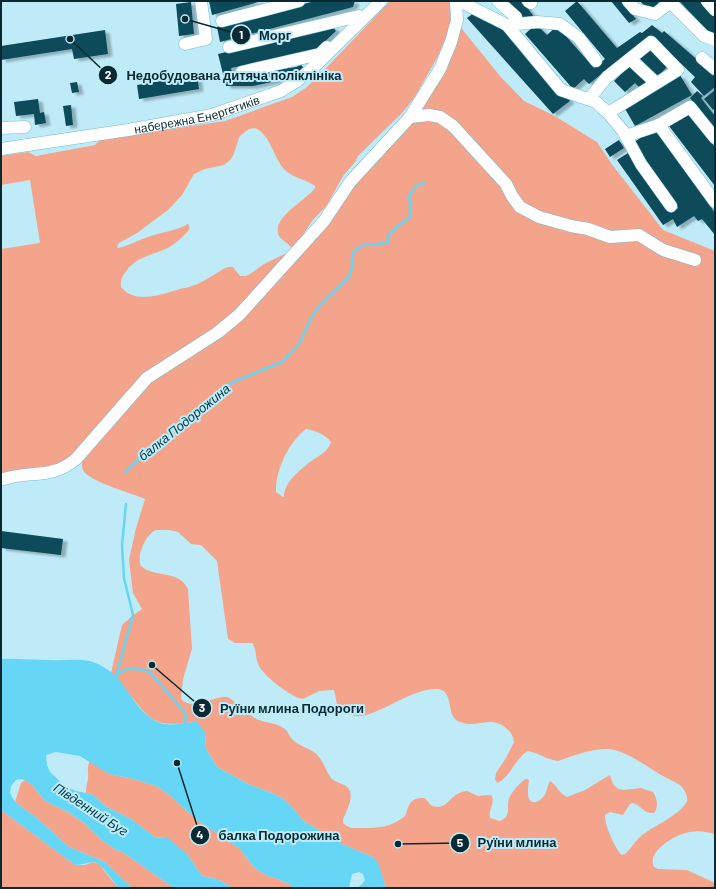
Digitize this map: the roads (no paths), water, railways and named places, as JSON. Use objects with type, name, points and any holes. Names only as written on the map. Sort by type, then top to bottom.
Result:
[{"type":"street","points":[[185,44],[206,39],[202,1]]},
{"type":"street","points":[[222,21],[299,1]]},
{"type":"street","points":[[242,72],[320,54],[374,1]]},
{"type":"street","name":"набережна Енергетиків","points":[[1,149],[128,130],[212,114],[280,91],[297,81],[317,64],[381,1]]},
{"type":"street","points":[[1,480],[16,476],[53,472],[66,466],[76,459],[147,378],[217,333],[239,314],[324,221],[350,182],[410,117],[440,69],[451,42],[457,20],[458,1],[512,21],[560,24],[579,38],[596,61]]},
{"type":"street","points":[[498,1],[561,90],[596,102],[608,113],[623,131],[641,164],[671,206]]},
{"type":"street","points":[[628,1],[636,9],[655,14],[670,2],[704,36],[715,40]]},
{"type":"street","points":[[706,1],[715,10]]},
{"type":"street","points":[[229,47],[359,16]]},
{"type":"street","points":[[589,100],[607,77],[651,42],[678,70],[608,113]]},
{"type":"street","points":[[702,58],[715,69]]},
{"type":"street","points":[[630,59],[656,83]]},
{"type":"street","points":[[626,136],[659,125],[690,107],[715,138]]},
{"type":"street","points":[[410,117],[429,115],[440,117],[452,126],[506,184],[520,207],[539,218],[588,229],[610,237],[639,235],[663,250],[695,260]]},
{"type":"street","points":[[659,125],[715,202]]},
{"type":"street","points":[[1,128],[25,127]]},
{"type":"water","name":"Південний Буг","points":[[1,659],[77,660],[93,662],[106,668],[117,677],[140,708],[151,718],[163,724],[197,722],[205,732],[206,749],[217,767],[250,785],[272,793],[285,800],[305,822],[344,845],[373,857],[378,862],[386,888],[357,888],[365,880],[363,874],[359,872],[352,874],[349,888],[293,888],[289,884],[259,871],[252,865],[240,849],[196,819],[167,793],[156,786],[134,779],[109,774],[80,756],[56,752],[46,755],[47,765],[50,772],[66,787],[93,795],[107,807],[131,819],[156,838],[168,838],[187,854],[202,876],[217,879],[233,888],[174,888],[124,853],[103,841],[84,823],[68,812],[45,801],[32,785],[25,780],[16,780],[11,786],[10,793],[15,802],[38,819],[69,847],[105,862],[132,888],[118,888],[107,873],[97,863],[92,862],[75,865],[1,810]]},
{"type":"waterway","name":"балка Подорожина","points":[[125,472],[146,452],[233,382],[282,362],[299,344],[312,316],[321,304],[349,277],[352,268],[352,257],[354,251],[365,244],[373,245],[388,242],[388,235],[410,217],[409,196],[416,186],[424,183]]},
{"type":"waterway","name":"балка Подорожина","points":[[115,680],[133,615],[124,578],[122,545],[126,504]]},
{"type":"waterway","points":[[117,675],[126,669],[138,669],[150,672],[186,714],[184,726]]},
{"type":"place","name":"Морг","points":[[185,19]]},
{"type":"place","name":"Недобудована дитяча поліклініка","points":[[70,39]]},
{"type":"place","name":"Руїни млина Подороги","points":[[152,665]]},
{"type":"place","name":"балка Подорожина","points":[[177,763]]},
{"type":"place","name":"Руїни млина","points":[[398,844]]}]
